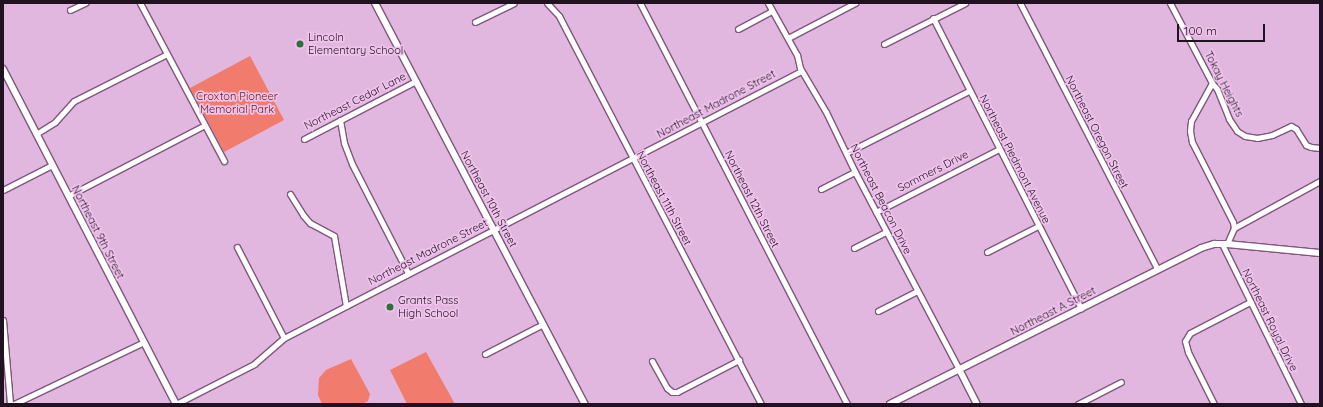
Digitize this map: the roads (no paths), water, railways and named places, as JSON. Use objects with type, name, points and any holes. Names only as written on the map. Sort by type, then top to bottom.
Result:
[{"type":"street","points":[[70,10],[85,3]]},
{"type":"street","points":[[140,3],[224,161]]},
{"type":"street","name":"Northeast 10th Street","points":[[376,3],[585,404]]},
{"type":"street","points":[[476,22],[514,3]]},
{"type":"street","name":"Northeast 11th Street","points":[[547,3],[559,16],[632,159],[761,404]]},
{"type":"street","name":"Northeast 12th Street","points":[[640,3],[701,124],[847,404]]},
{"type":"street","name":"Northeast Beacon Drive","points":[[768,3],[797,55],[801,71],[826,112],[917,292],[977,404]]},
{"type":"street","points":[[788,38],[855,3]]},
{"type":"street","points":[[884,44],[965,3]]},
{"type":"street","name":"Northeast Oregon Street","points":[[1020,3],[1157,269]]},
{"type":"street","name":"Tokay Heights","points":[[1170,3],[1212,83],[1217,89],[1229,118],[1241,134],[1250,138],[1267,136],[1291,126],[1296,129],[1306,145],[1320,148]]},
{"type":"street","points":[[738,29],[772,11]]},
{"type":"street","name":"Northeast Piedmont Avenue","points":[[933,18],[1081,308]]},
{"type":"street","points":[[36,134],[55,122],[74,101],[167,54]]},
{"type":"street","name":"Northeast 9th Street","points":[[3,69],[176,404]]},
{"type":"street","name":"Northeast Madrone Street","points":[[176,404],[254,364],[284,338],[408,273],[701,124],[801,71]]},
{"type":"street","name":"Northeast Cedar Lane","points":[[304,139],[416,81]]},
{"type":"street","points":[[1212,83],[1191,121],[1190,136],[1230,214],[1234,228]]},
{"type":"street","points":[[846,153],[970,91]]},
{"type":"street","points":[[340,120],[344,143],[352,164],[408,273]]},
{"type":"street","points":[[68,196],[205,125]]},
{"type":"street","name":"Sommers Drive","points":[[876,212],[999,149]]},
{"type":"street","points":[[3,190],[52,165]]},
{"type":"street","points":[[821,189],[855,172]]},
{"type":"street","points":[[1224,244],[1234,228],[1301,193],[1320,181]]},
{"type":"street","points":[[290,194],[303,215],[310,222],[328,231],[334,236],[346,306]]},
{"type":"street","points":[[987,252],[1038,226]]},
{"type":"street","points":[[854,248],[886,232]]},
{"type":"street","name":"Northeast A Street","points":[[890,404],[1196,250],[1208,246],[1224,244],[1320,253]]},
{"type":"street","name":"Northeast Royal Drive","points":[[1224,244],[1250,302],[1301,404]]},
{"type":"street","points":[[237,247],[284,338]]},
{"type":"street","points":[[878,311],[917,292]]},
{"type":"street","points":[[1214,404],[1188,352],[1185,341],[1190,333],[1250,302]]},
{"type":"street","points":[[3,320],[10,404]]},
{"type":"street","points":[[485,354],[543,324]]},
{"type":"street","points":[[14,404],[144,342]]},
{"type":"street","points":[[652,361],[667,388],[672,392],[677,392],[739,360]]},
{"type":"street","points":[[1078,404],[1121,382]]},
{"type":"place","name":"Lincoln Elementary School","points":[[300,44]]},
{"type":"place","name":"Grants Pass High School","points":[[390,307]]},
{"type":"park label","name":"Croxton Pioneer Memorial Park","points":[[237,103]]}]
